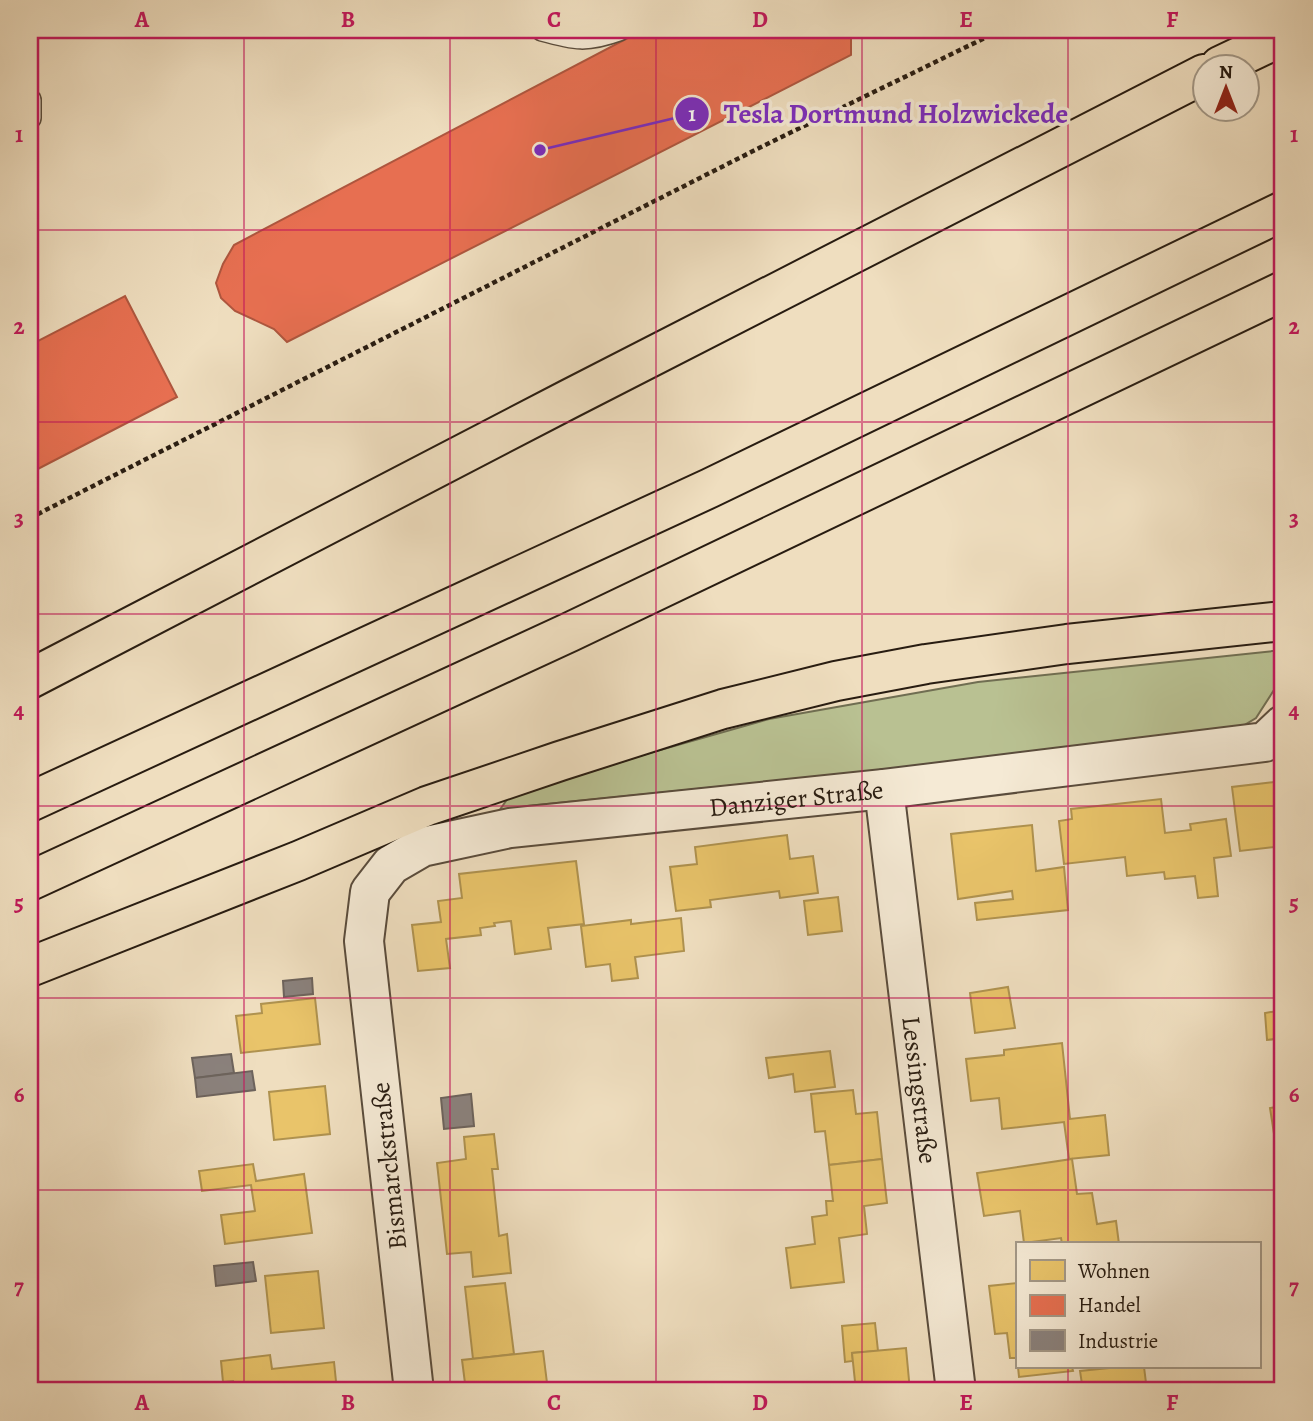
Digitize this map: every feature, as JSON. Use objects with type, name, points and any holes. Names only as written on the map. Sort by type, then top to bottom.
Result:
[{"type":"highway","points":[[30,679],[569,399],[1190,82]]},
{"type":"highway","points":[[30,802],[710,488],[1283,211]]},
{"type":"highway","points":[[30,881],[570,632],[1283,291]]},
{"type":"highway","points":[[30,967],[298,861],[427,806],[723,709],[836,681],[926,664],[1067,644],[1283,621]]},
{"type":"street","name":"Danziger Straße","points":[[364,941],[370,892],[391,865],[422,847],[510,828],[884,789],[1265,742],[1283,725]]},
{"type":"street","name":"Lessingstraße","points":[[884,789],[956,1391]]},
{"type":"street","name":"Bismarckstraße","points":[[364,941],[414,1391]]},
{"type":"lane","points":[[542,30],[572,38],[596,38],[619,30]]},
{"type":"lane","points":[[30,100],[30,118]]},
{"type":"path","points":[[30,518],[759,148],[1001,30]]},
{"type":"green space","points":[[1283,650],[1283,676],[1256,718],[1236,730],[499,811],[508,798],[646,754],[769,719],[978,682]]},
{"type":"building: Wohnen","points":[[1283,781],[1283,846],[1240,851],[1232,787]]},
{"type":"building: Wohnen","points":[[1161,799],[1165,833],[1191,830],[1190,824],[1226,819],[1231,856],[1214,858],[1218,896],[1198,898],[1195,876],[1165,879],[1164,872],[1127,876],[1125,857],[1064,864],[1059,821],[1072,819],[1071,809]]},
{"type":"building: Wohnen","points":[[1032,825],[1036,871],[1064,867],[1068,910],[977,920],[975,903],[1013,899],[1012,891],[958,899],[951,834]]},
{"type":"building: Wohnen","points":[[787,835],[790,859],[813,856],[818,893],[780,898],[779,891],[710,900],[711,907],[676,911],[670,867],[697,864],[695,847]]},
{"type":"building: Wohnen","points":[[576,861],[584,924],[548,928],[551,949],[515,954],[511,921],[494,923],[495,926],[480,928],[481,935],[446,939],[450,968],[418,971],[412,925],[441,922],[438,901],[462,898],[459,874]]},
{"type":"building: Wohnen","points":[[838,897],[842,931],[808,935],[804,901]]},
{"type":"building: Wohnen","points":[[681,918],[684,951],[635,957],[638,978],[612,981],[610,964],[586,967],[581,926]]},
{"type":"building: Wohnen","points":[[1008,987],[1015,1028],[975,1033],[970,993]]},
{"type":"building: Wohnen","points":[[315,998],[320,1044],[241,1053],[236,1016],[262,1013],[261,1004]]},
{"type":"building: Wohnen","points":[[1283,1010],[1283,1038],[1267,1040],[1265,1013]]},
{"type":"building: Wohnen","points":[[1062,1043],[1070,1119],[1105,1115],[1109,1155],[1069,1159],[1064,1122],[1002,1129],[999,1098],[971,1101],[966,1059],[1004,1055],[1004,1050]]},
{"type":"building: Wohnen","points":[[830,1051],[835,1087],[795,1092],[793,1074],[769,1078],[766,1058]]},
{"type":"building: Wohnen","points":[[325,1086],[330,1134],[274,1140],[269,1092]]},
{"type":"building: Wohnen","points":[[853,1090],[856,1114],[877,1112],[882,1159],[829,1165],[825,1131],[815,1132],[811,1094]]},
{"type":"building: Wohnen","points":[[1283,1106],[1283,1133],[1274,1134],[1270,1108]]},
{"type":"building: Wohnen","points":[[494,1134],[498,1169],[492,1169],[499,1236],[507,1234],[511,1273],[473,1277],[471,1252],[447,1254],[437,1163],[466,1159],[464,1137]]},
{"type":"building: Wohnen","points":[[882,1159],[887,1203],[864,1206],[867,1234],[839,1238],[844,1282],[791,1288],[786,1248],[815,1244],[812,1217],[827,1215],[826,1201],[833,1201],[829,1165]]},
{"type":"building: Wohnen","points":[[1072,1159],[1077,1194],[1092,1193],[1097,1224],[1116,1221],[1119,1242],[1062,1242],[1061,1238],[1024,1242],[1020,1211],[984,1216],[977,1173]]},
{"type":"building: Wohnen","points":[[253,1164],[256,1181],[304,1174],[312,1233],[225,1244],[221,1215],[255,1211],[251,1185],[202,1191],[199,1171]]},
{"type":"building: Wohnen","points":[[318,1271],[324,1328],[271,1333],[265,1276]]},
{"type":"building: Wohnen","points":[[505,1283],[514,1354],[473,1359],[465,1287]]},
{"type":"building: Wohnen","points":[[1016,1283],[1016,1358],[1010,1358],[1007,1333],[995,1334],[989,1286]]},
{"type":"building: Wohnen","points":[[875,1323],[878,1351],[852,1353],[853,1361],[845,1362],[842,1326]]},
{"type":"building: Wohnen","points":[[906,1348],[910,1391],[856,1391],[852,1353]]},
{"type":"building: Wohnen","points":[[543,1351],[548,1391],[466,1391],[462,1360]]},
{"type":"building: Wohnen","points":[[270,1355],[272,1369],[334,1362],[337,1391],[234,1391],[233,1381],[223,1382],[221,1361]]},
{"type":"building: Wohnen","points":[[1018,1368],[1072,1368],[1073,1371],[1019,1377]]},
{"type":"building: Wohnen","points":[[1144,1368],[1147,1391],[1083,1391],[1080,1371]]},
{"type":"building: Handel","points":[[643,30],[851,30],[851,55],[287,342],[274,329],[235,311],[221,298],[216,283],[234,245]]},
{"type":"building: Handel","points":[[125,296],[177,397],[30,473],[30,345]]},
{"type":"building: Industrie","points":[[312,978],[313,994],[284,997],[283,981]]},
{"type":"building: Industrie","points":[[231,1054],[234,1073],[195,1078],[192,1058]]},
{"type":"building: Industrie","points":[[252,1071],[255,1090],[197,1097],[195,1078]]},
{"type":"building: Industrie","points":[[471,1094],[474,1126],[444,1129],[441,1098]]},
{"type":"building: Industrie","points":[[253,1262],[256,1281],[216,1286],[214,1266]]},
{"type":"place","name":"Tesla Dortmund Holzwickede","points":[[540,150]]}]
